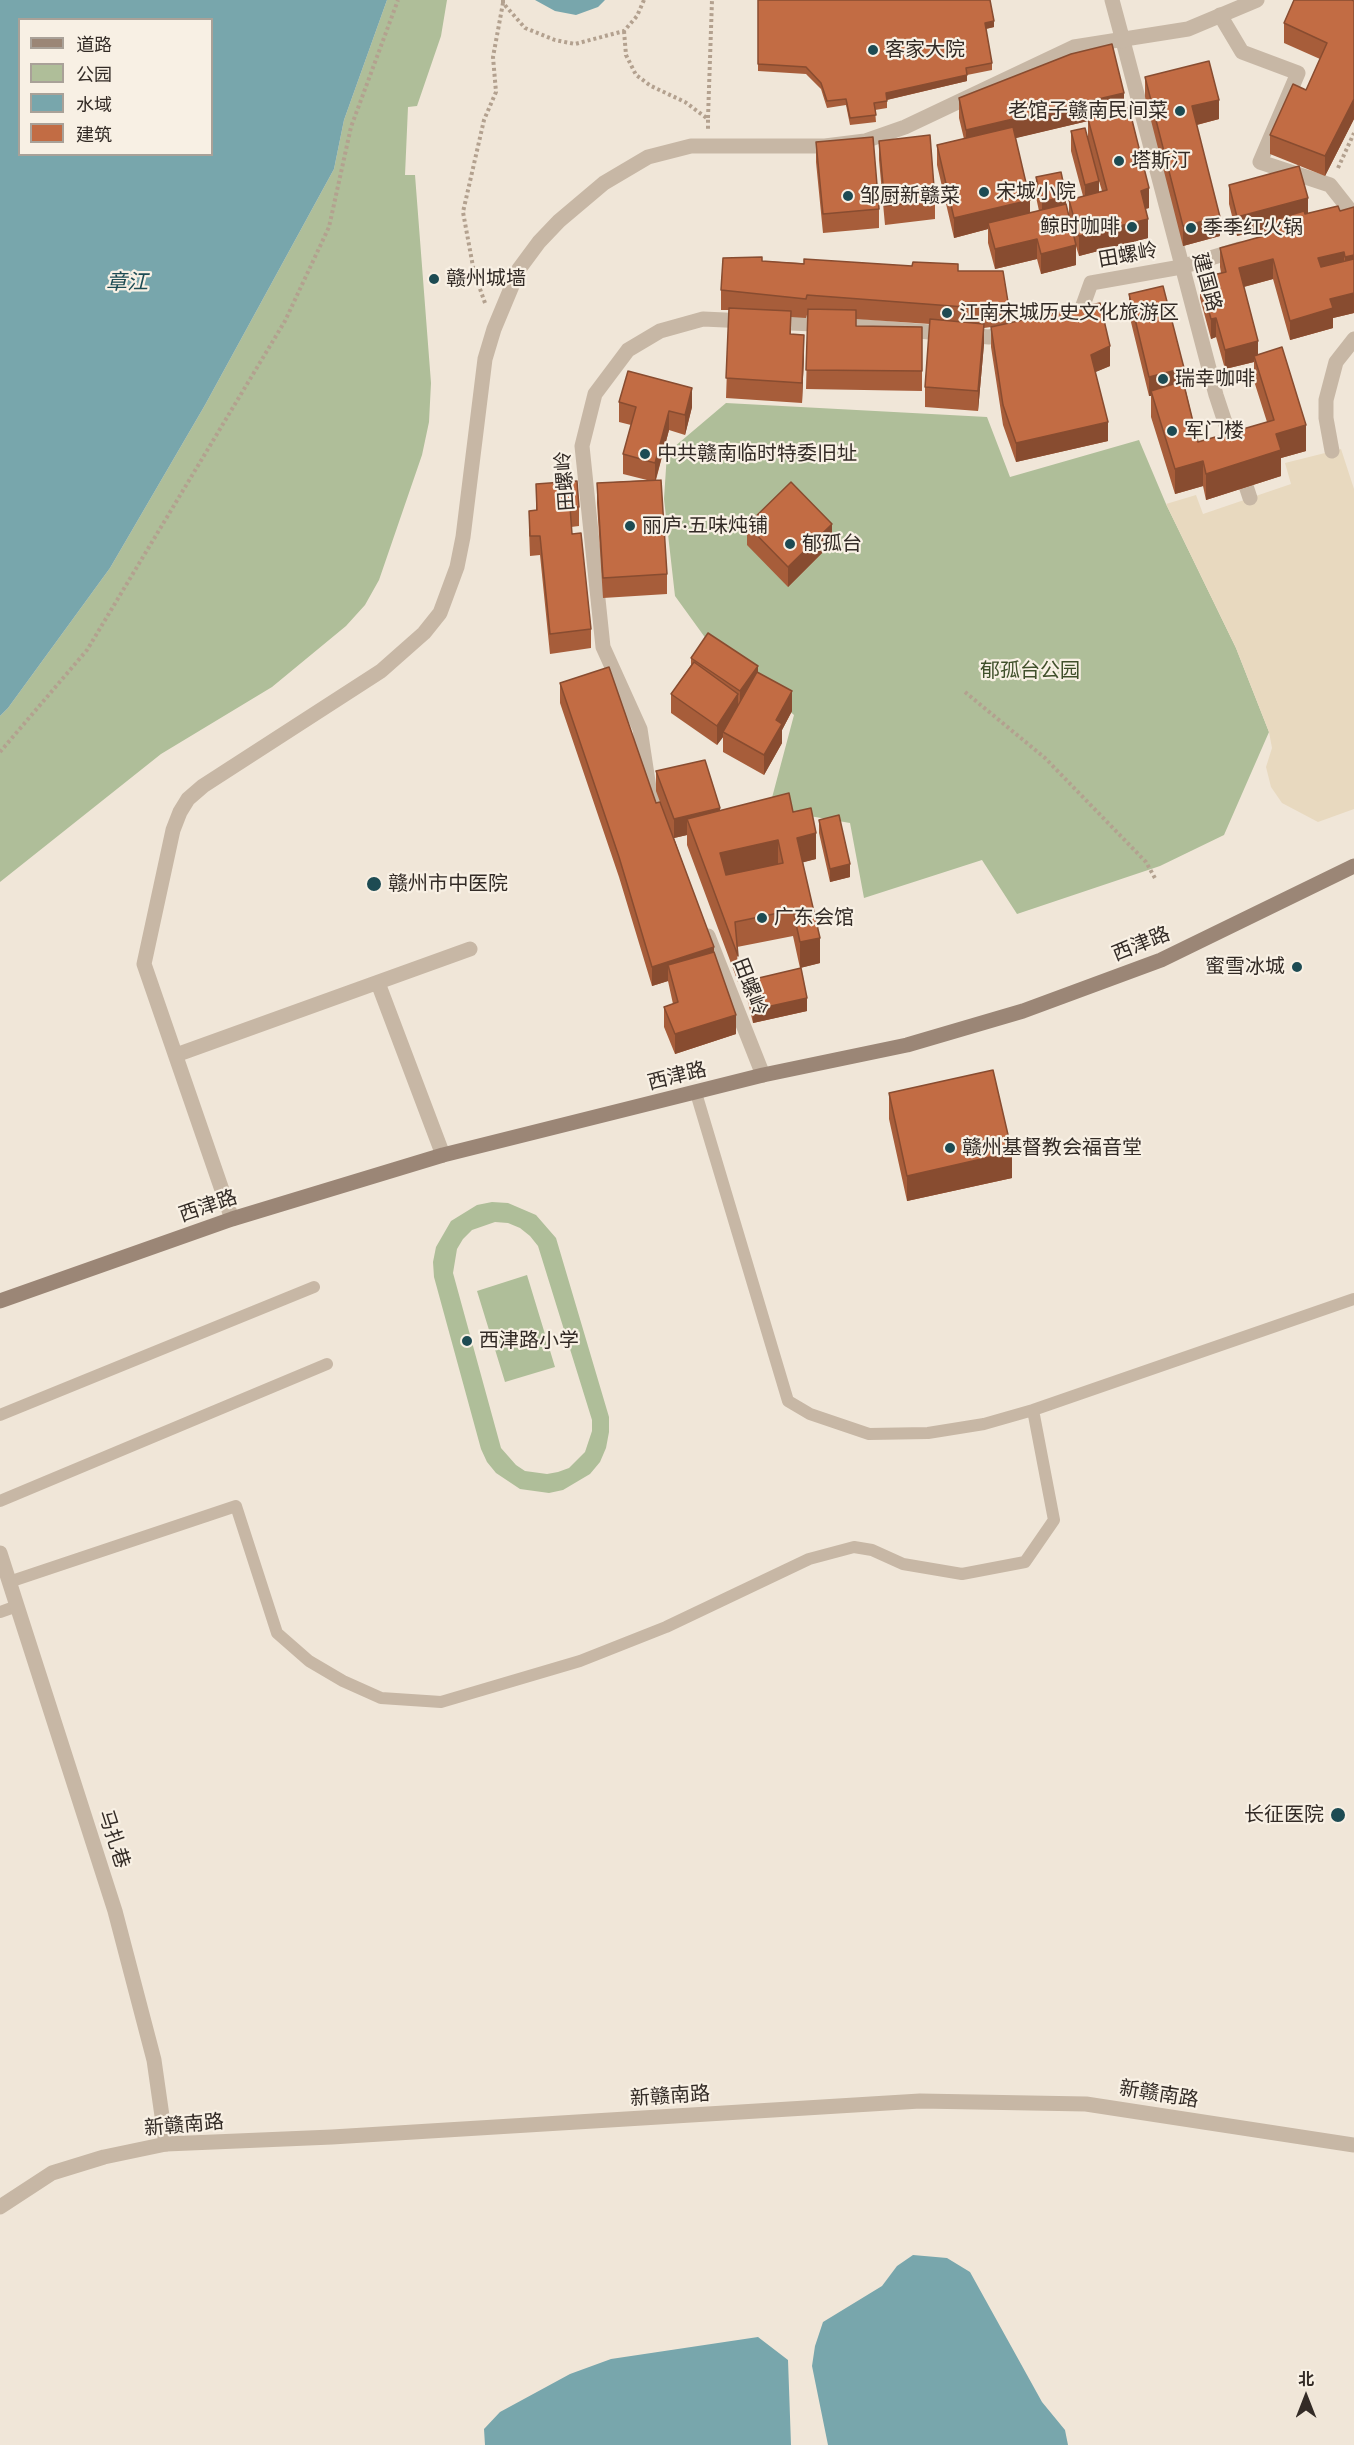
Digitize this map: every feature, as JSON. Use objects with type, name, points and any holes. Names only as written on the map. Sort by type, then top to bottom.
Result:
[{"type":"main road","name":"西津路","points":[[0,1302],[232,1219],[443,1155],[763,1075],[907,1045],[1023,1011],[1161,960],[1354,866]]},
{"type":"street","name":"建国路","points":[[1112,0],[1216,395],[1250,498]]},
{"type":"street","points":[[232,1219],[144,964],[173,830],[188,799],[202,786],[381,671],[424,633],[440,613],[459,557],[485,359],[494,329],[519,269],[539,242],[559,221],[604,183],[648,157],[667,150],[708,145],[825,146],[865,141],[905,127],[1074,47],[1188,29],[1257,0]]},
{"type":"street","points":[[1220,15],[1242,52],[1298,73],[1260,162],[1330,185],[1350,215]]},
{"type":"street","name":"田螺岭","points":[[1056,326],[1077,322],[1090,283],[1181,267],[1257,244]]},
{"type":"street","name":"田螺岭","points":[[662,821],[649,788],[640,729],[603,646],[582,446],[595,394],[628,350],[660,331],[703,320],[857,326],[989,337],[1024,331]]},
{"type":"street","points":[[1332,451],[1326,418],[1326,400],[1336,362],[1354,339]]},
{"type":"street","name":"田螺岭","points":[[701,920],[763,1075]]},
{"type":"street","points":[[176,1055],[470,949]]},
{"type":"street","points":[[378,982],[443,1155]]},
{"type":"street","name":"马扎巷","points":[[0,1553],[115,1911],[154,2061],[166,2144]]},
{"type":"street","name":"新赣南路","points":[[1,2203],[52,2173],[104,2157],[166,2144],[368,2135],[920,2101],[1086,2104],[1354,2145]]},
{"type":"lane","points":[[696,1093],[788,1401],[810,1414],[869,1434],[928,1433],[984,1424],[1033,1410],[1354,1299]]},
{"type":"lane","points":[[0,1415],[314,1287]]},
{"type":"lane","points":[[0,1501],[327,1364]]},
{"type":"lane","points":[[9,1582],[236,1506],[277,1633],[309,1661],[343,1681],[381,1698],[441,1702],[580,1661],[666,1626],[809,1559],[854,1547],[872,1550],[903,1564],[962,1574],[1025,1562],[1054,1520],[1033,1410]]},
{"type":"lane","points":[[0,1612],[17,1605]]},
{"type":"path","points":[[0,752],[87,650],[285,321],[329,226],[351,127],[398,0]]},
{"type":"path","points":[[503,2],[525,28],[555,40],[575,44],[624,31],[637,16],[644,0]]},
{"type":"path","points":[[708,145],[712,0]]},
{"type":"path","points":[[494,329],[474,272],[463,212],[484,120],[496,92],[493,57],[503,2]]},
{"type":"path","points":[[624,31],[626,56],[636,75],[651,86],[684,102],[708,119]]},
{"type":"path","points":[[1330,185],[1354,133]]},
{"type":"path","points":[[965,692],[1045,758],[1146,862],[1156,880]]},
{"type":"green space","points":[[387,0],[447,0],[441,36],[417,106],[408,107],[405,175],[415,175],[431,383],[429,422],[422,455],[379,580],[365,605],[346,626],[272,687],[161,754],[0,882],[0,716],[110,568],[205,405],[334,169],[344,120]]},
{"type":"green space","name":"郁孤台公园","points":[[726,403],[987,417],[1010,477],[1139,440],[1166,504],[1236,648],[1269,732],[1224,835],[1160,866],[1017,914],[982,860],[864,898],[850,823],[769,809],[794,715],[709,643],[675,596],[664,499],[667,453]]},
{"type":"green space","points":[[492,1202],[508,1203],[536,1215],[556,1238],[609,1417],[606,1448],[600,1462],[590,1474],[563,1490],[549,1493],[520,1489],[496,1473],[487,1462],[481,1449],[434,1277],[433,1262],[436,1247],[451,1221],[477,1205]],"holes":[[[495,1222],[508,1223],[520,1228],[538,1246],[592,1420],[592,1431],[585,1452],[569,1468],[547,1474],[525,1471],[516,1465],[501,1448],[453,1273],[457,1249],[472,1230]]]},
{"type":"green space","points":[[527,1275],[555,1367],[505,1382],[477,1291]]},
{"type":"shaded area","points":[[1341,449],[1354,489],[1354,809],[1318,822],[1282,803],[1271,787],[1266,767],[1272,748],[1269,732],[1236,648],[1166,504],[1196,495],[1203,514],[1291,484],[1285,463]]},
{"type":"water","name":"章江","points":[[0,0],[387,0],[344,120],[334,169],[205,405],[110,568],[0,716]]},
{"type":"water","points":[[535,0],[605,0],[598,7],[576,15],[555,11]]},
{"type":"water","points":[[913,2255],[947,2258],[970,2272],[1042,2402],[1065,2430],[1068,2445],[828,2445],[812,2366],[815,2346],[823,2322],[882,2286],[897,2266]]},
{"type":"water","points":[[758,2337],[788,2360],[791,2445],[485,2445],[484,2429],[500,2412],[570,2374],[611,2359]]},
{"type":"building","name":"客家大院","points":[[758,0],[990,0],[994,21],[985,23],[992,63],[966,68],[967,75],[886,93],[887,101],[874,103],[876,115],[850,118],[846,99],[827,101],[821,83],[806,67],[758,64]]},
{"type":"building","points":[[1294,0],[1354,1],[1354,99],[1325,156],[1270,135],[1293,84],[1306,90],[1327,43],[1284,23]]},
{"type":"building","points":[[1112,44],[1124,93],[966,130],[959,98],[1071,54]]},
{"type":"building","points":[[1209,61],[1219,100],[1192,106],[1220,217],[1183,226],[1145,77]]},
{"type":"building","points":[[1129,108],[1149,188],[1141,191],[1148,219],[1079,236],[1069,200],[1107,190],[1088,119]]},
{"type":"building","name":"宋城小院","points":[[1013,127],[1030,200],[954,218],[937,145]]},
{"type":"building","points":[[1085,128],[1099,181],[1085,185],[1071,131]]},
{"type":"building","points":[[930,135],[935,200],[885,206],[879,141]]},
{"type":"building","name":"邹厨新赣菜","points":[[873,137],[879,209],[823,214],[816,142]]},
{"type":"building","points":[[1299,166],[1308,198],[1237,217],[1229,185]]},
{"type":"building","points":[[1061,172],[1066,196],[1042,202],[1036,177]]},
{"type":"building","points":[[1066,204],[1076,245],[1041,254],[1037,239],[995,249],[988,223]]},
{"type":"building","points":[[1338,206],[1340,211],[1354,207],[1354,255],[1345,257],[1344,252],[1318,258],[1321,267],[1354,259],[1354,293],[1330,299],[1333,308],[1290,321],[1273,259],[1239,268],[1258,341],[1225,350],[1216,318],[1211,319],[1200,278],[1226,272],[1220,248],[1267,235],[1264,223],[1304,211],[1305,214]]},
{"type":"building","points":[[762,257],[762,261],[804,264],[804,259],[912,266],[913,262],[958,264],[958,271],[1003,271],[1009,308],[978,308],[807,295],[806,299],[721,290],[723,258]]},
{"type":"building","points":[[1163,286],[1184,368],[1149,377],[1129,294]]},
{"type":"building","points":[[1100,303],[1110,346],[1091,355],[1108,422],[1016,443],[1003,405],[991,327]]},
{"type":"building","points":[[729,308],[791,311],[790,334],[804,335],[802,383],[726,378]]},
{"type":"building","points":[[808,309],[856,310],[856,326],[922,327],[922,371],[806,370]]},
{"type":"building","points":[[930,319],[984,324],[978,391],[925,387]]},
{"type":"building","points":[[1282,347],[1306,425],[1276,434],[1281,450],[1206,474],[1203,461],[1175,469],[1151,391],[1183,381],[1198,442],[1274,420],[1254,356]]},
{"type":"building","name":"中共赣南临时特委旧址","points":[[628,371],[692,388],[685,415],[669,411],[655,463],[623,454],[636,407],[619,402]]},
{"type":"building","points":[[661,480],[667,574],[603,578],[597,483]]},
{"type":"building","points":[[577,481],[579,507],[570,507],[572,534],[581,533],[591,629],[550,634],[540,536],[530,536],[529,511],[537,510],[536,484]]},
{"type":"building","points":[[791,482],[832,524],[788,567],[747,525]]},
{"type":"building","points":[[708,633],[758,666],[740,691],[691,658]]},
{"type":"building","points":[[694,662],[738,694],[717,726],[671,694]]},
{"type":"building","points":[[609,667],[656,803],[660,802],[714,947],[652,967],[619,857],[560,683]]},
{"type":"building","points":[[757,672],[792,691],[776,720],[782,724],[764,755],[723,732]]},
{"type":"building","points":[[705,760],[720,808],[674,819],[656,771]]},
{"type":"building","points":[[789,793],[793,812],[811,808],[816,833],[797,838],[820,938],[800,942],[793,910],[735,922],[738,956],[687,819]],"holes":[[[778,840],[783,863],[726,875],[720,853]]]},
{"type":"building","points":[[839,815],[850,864],[830,869],[819,820]]},
{"type":"building","points":[[714,952],[736,1015],[675,1034],[664,1007],[678,1002],[668,965]]},
{"type":"building","points":[[801,968],[807,998],[753,1010],[746,981]]},
{"type":"building","name":"赣州基督教会福音堂","points":[[993,1070],[1012,1152],[907,1176],[889,1093]]},
{"type":"place","name":"客家大院","points":[[873,50]]},
{"type":"place","name":"老馆子赣南民间菜","points":[[1180,111]]},
{"type":"place","name":"塔斯汀","points":[[1119,161]]},
{"type":"place","name":"宋城小院","points":[[984,192]]},
{"type":"place","name":"邹厨新赣菜","points":[[848,196]]},
{"type":"place","name":"鲸时咖啡","points":[[1132,227]]},
{"type":"place","name":"季季红火锅","points":[[1191,228]]},
{"type":"place","name":"赣州城墙","points":[[434,279]]},
{"type":"place","name":"江南宋城历史文化旅游区","points":[[947,313]]},
{"type":"place","name":"瑞幸咖啡","points":[[1163,379]]},
{"type":"place","name":"军门楼","points":[[1172,431]]},
{"type":"place","name":"中共赣南临时特委旧址","points":[[645,454]]},
{"type":"place","name":"丽庐·五味炖铺","points":[[630,526]]},
{"type":"place","name":"郁孤台","points":[[790,544]]},
{"type":"place","name":"赣州市中医院","points":[[374,884]]},
{"type":"place","name":"广东会馆","points":[[762,918]]},
{"type":"place","name":"蜜雪冰城","points":[[1297,967]]},
{"type":"place","name":"赣州基督教会福音堂","points":[[950,1148]]},
{"type":"place","name":"西津路小学","points":[[467,1341]]},
{"type":"place","name":"长征医院","points":[[1338,1815]]}]
